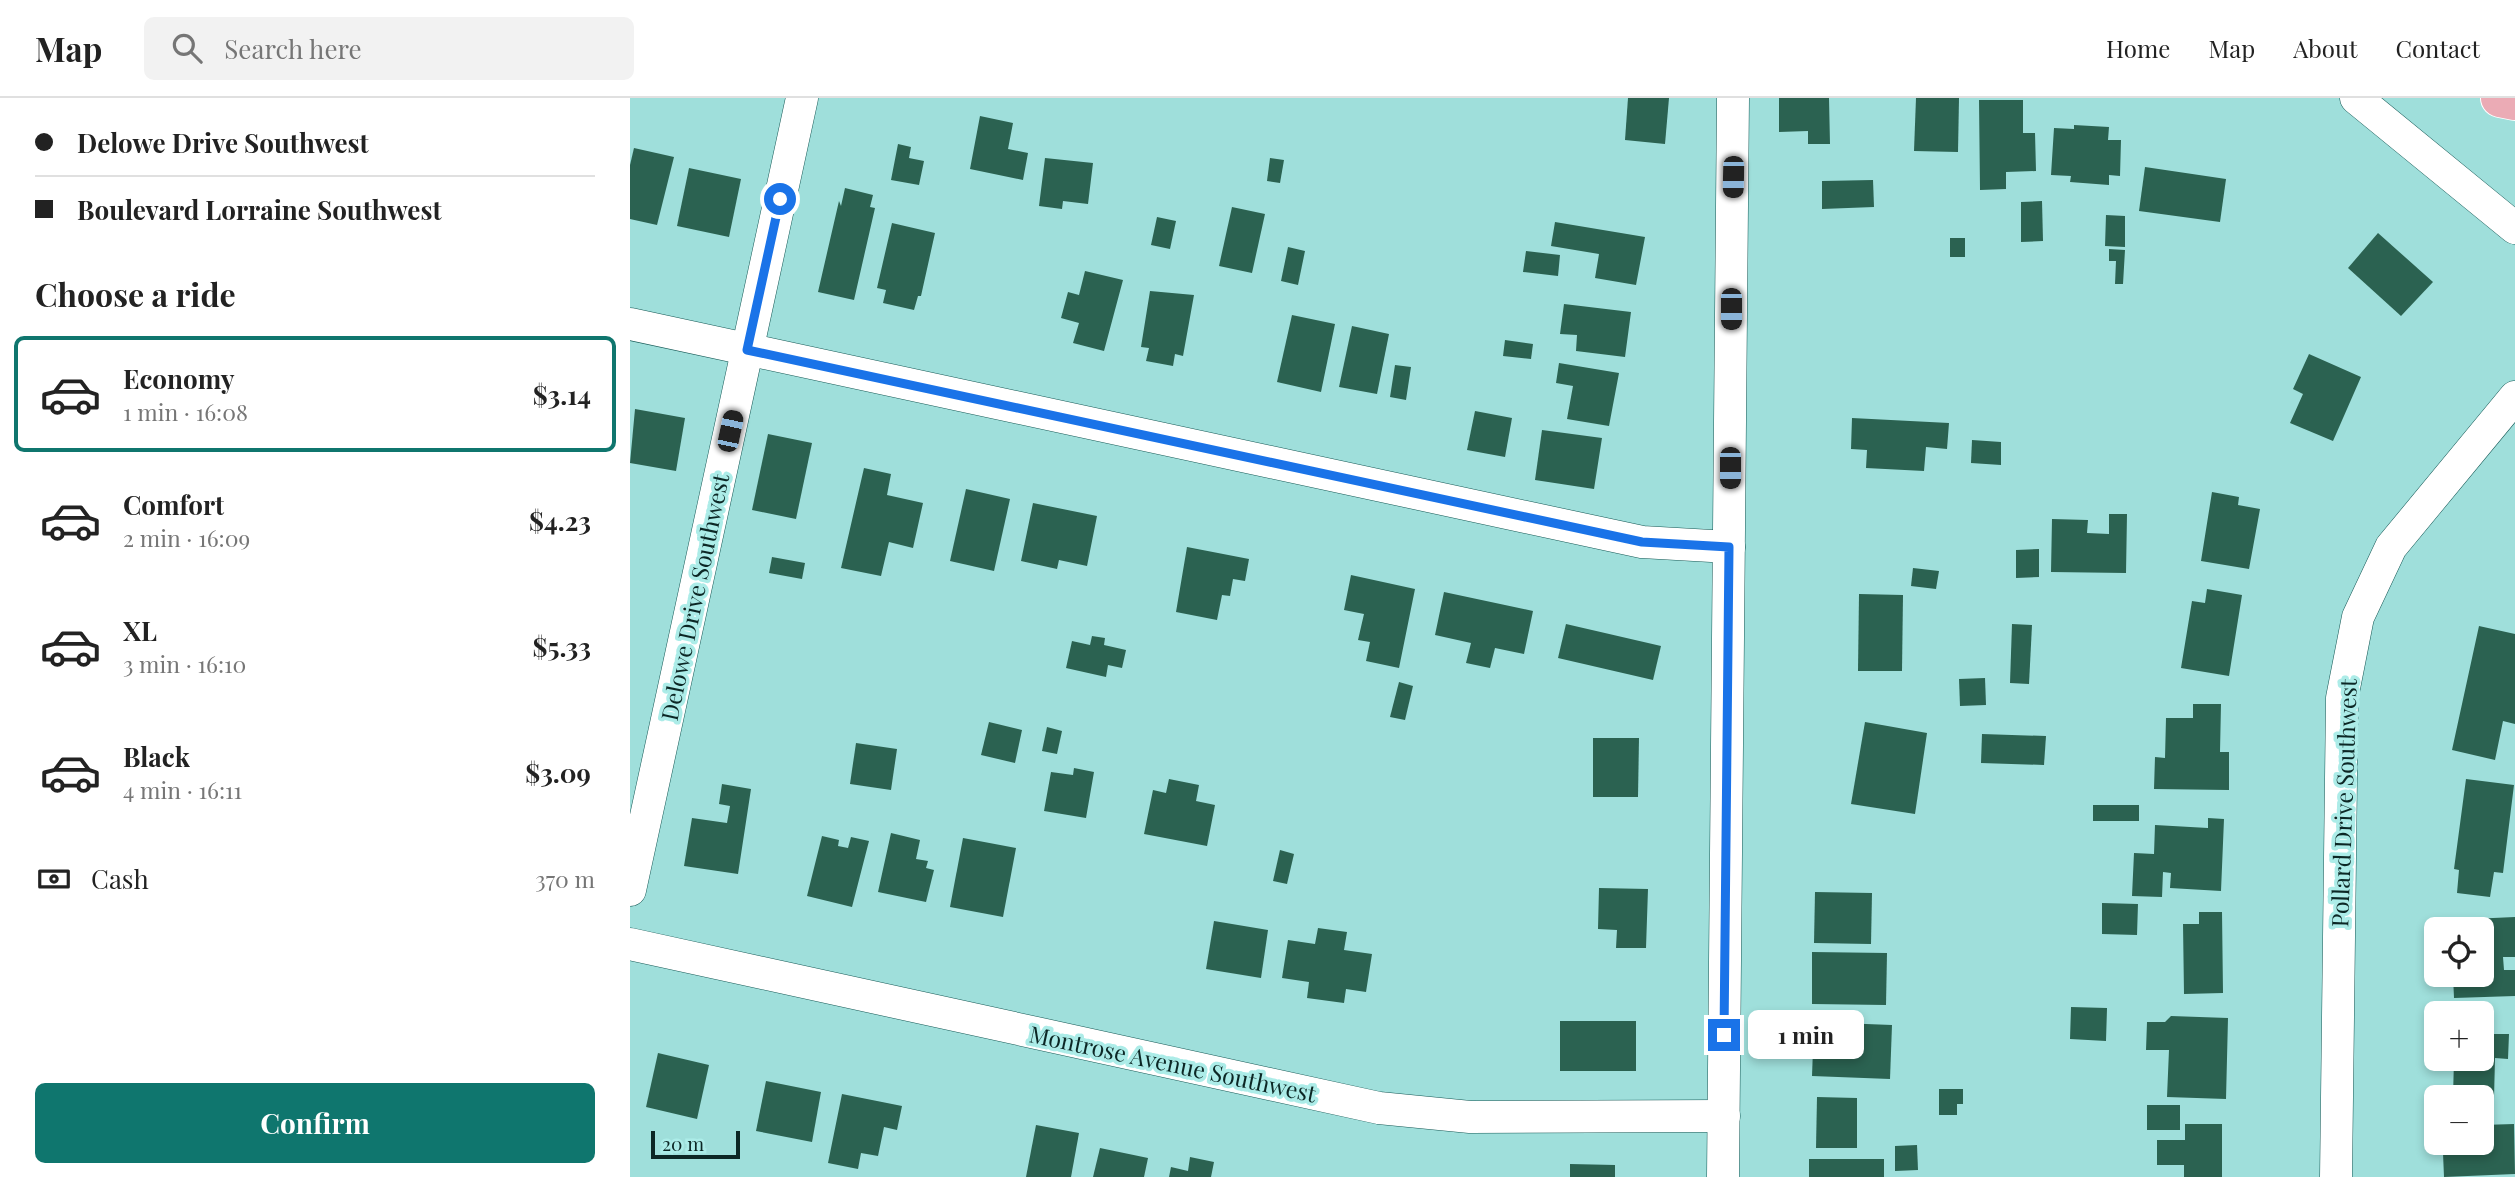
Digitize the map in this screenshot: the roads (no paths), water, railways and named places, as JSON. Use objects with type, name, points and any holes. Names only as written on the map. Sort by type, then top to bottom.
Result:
[{"type":"main road","points":[[2500,98],[2515,101]]},
{"type":"street","name":"Delowe Drive Southwest","points":[[630,890],[802,98]]},
{"type":"street","points":[[1723,1177],[1734,98]]},
{"type":"street","points":[[2356,98],[2515,228]]},
{"type":"street","points":[[630,324],[1642,542],[1729,547]]},
{"type":"street","name":"Pollard Drive Southwest","points":[[2336,1177],[2342,698],[2358,617],[2391,547],[2515,397]]},
{"type":"street","name":"Montrose Avenue Southwest","points":[[630,944],[1379,1108],[1470,1117],[1724,1116]]}]
